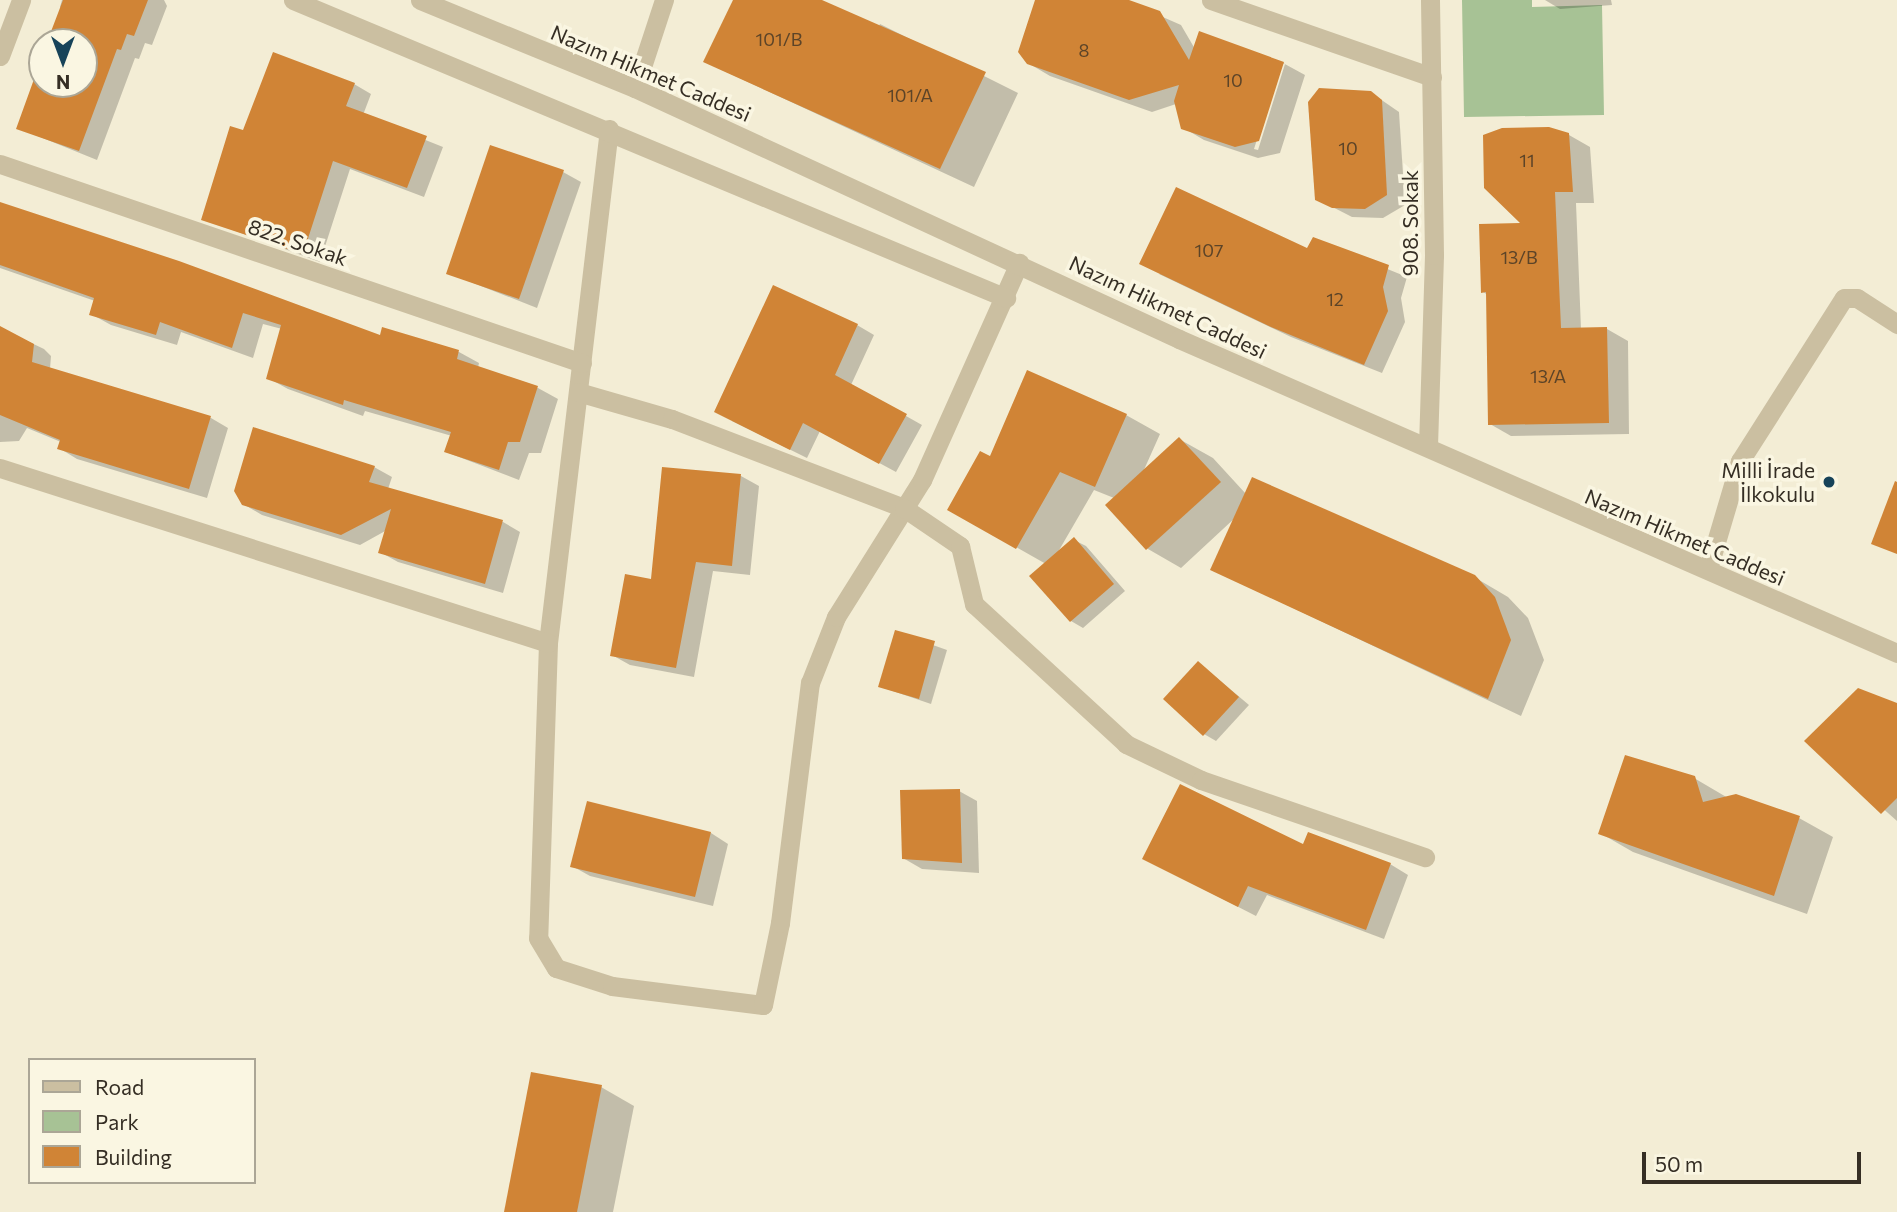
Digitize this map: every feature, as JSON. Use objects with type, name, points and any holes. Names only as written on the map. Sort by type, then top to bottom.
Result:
[{"type":"street","points":[[0,56],[22,0]]},
{"type":"street","points":[[293,0],[609,129],[1006,299]]},
{"type":"street","name":"Nazım Hikmet Caddesi","points":[[420,0],[635,88],[1180,339],[1428,446],[1541,500],[1708,569],[1897,653]]},
{"type":"street","points":[[635,88],[664,0]]},
{"type":"street","points":[[1211,0],[1432,76]]},
{"type":"street","name":"908. Sokak","points":[[1428,446],[1434,255],[1430,0]]},
{"type":"street","points":[[609,129],[548,643],[538,938],[556,968],[612,986],[764,1005],[780,923],[810,683],[835,617],[922,480],[1006,299],[1019,263]]},
{"type":"street","name":"822. Sokak","points":[[0,164],[582,363]]},
{"type":"street","points":[[1708,569],[1740,461],[1844,298],[1857,298],[1897,324]]},
{"type":"street","points":[[578,392],[672,419],[904,508],[960,546],[974,604],[1126,744],[1202,780],[1424,857]]},
{"type":"street","points":[[0,468],[548,643]]},
{"type":"green space","points":[[1462,0],[1532,0],[1532,7],[1602,5],[1604,115],[1464,117]]},
{"type":"building","points":[[63,0],[148,0],[134,36],[127,34],[121,50],[117,49],[79,151],[16,129],[28,96],[28,98],[98,98],[98,28],[52,28]]},
{"type":"building","points":[[733,0],[822,0],[986,72],[940,169],[703,62]]},
{"type":"building","points":[[1035,0],[1129,0],[1160,11],[1189,60],[1199,31],[1284,62],[1259,141],[1235,147],[1181,129],[1174,101],[1179,85],[1129,100],[1027,64],[1018,52]]},
{"type":"building","points":[[273,52],[355,83],[346,106],[427,136],[407,188],[333,161],[303,254],[201,220],[230,126],[243,130]]},
{"type":"building","points":[[1319,88],[1371,91],[1382,100],[1387,195],[1365,209],[1332,208],[1315,200],[1308,102]]},
{"type":"building","points":[[1549,127],[1569,133],[1573,192],[1555,192],[1561,328],[1607,327],[1609,423],[1488,425],[1486,292],[1481,293],[1479,224],[1520,223],[1484,188],[1483,135],[1502,128]]},
{"type":"building","points":[[490,145],[564,170],[519,299],[446,274]]},
{"type":"building","points":[[1176,187],[1307,248],[1313,237],[1389,265],[1383,287],[1388,311],[1364,365],[1271,327],[1139,264]]},
{"type":"building","points":[[0,202],[179,261],[380,335],[382,327],[459,350],[457,359],[538,386],[520,442],[508,442],[499,470],[444,452],[451,432],[344,400],[343,405],[266,379],[281,325],[243,313],[232,348],[160,322],[156,335],[89,315],[94,298],[0,265]]},
{"type":"building","points":[[773,285],[858,324],[835,375],[907,414],[879,464],[803,423],[790,450],[714,412]]},
{"type":"building","points":[[0,326],[34,344],[32,362],[211,416],[189,489],[57,449],[60,440],[0,415]]},
{"type":"building","points":[[1027,370],[1127,414],[1095,487],[1060,472],[1016,549],[947,510],[980,451],[990,456]]},
{"type":"building","points":[[253,427],[375,466],[369,482],[503,520],[485,584],[378,553],[391,509],[341,535],[242,505],[234,491]]},
{"type":"building","points":[[1179,437],[1221,482],[1146,550],[1105,505]]},
{"type":"building","points":[[662,467],[741,474],[732,566],[696,562],[676,668],[610,656],[625,574],[651,579]]},
{"type":"building","points":[[1252,477],[1475,575],[1495,597],[1511,640],[1488,699],[1210,570]]},
{"type":"building","points":[[1895,481],[1897,482],[1897,554],[1871,544]]},
{"type":"building","points":[[1074,537],[1114,584],[1070,622],[1029,576]]},
{"type":"building","points":[[895,630],[935,641],[919,699],[878,687]]},
{"type":"building","points":[[1198,661],[1239,697],[1203,736],[1163,699]]},
{"type":"building","points":[[1858,688],[1897,703],[1897,798],[1881,814],[1804,741]]},
{"type":"building","points":[[1625,755],[1695,776],[1703,802],[1736,794],[1800,816],[1774,896],[1598,834]]},
{"type":"building","points":[[1180,784],[1303,844],[1308,832],[1391,863],[1366,930],[1248,886],[1238,907],[1142,859]]},
{"type":"building","points":[[960,789],[962,863],[902,859],[900,790]]},
{"type":"building","points":[[587,801],[711,832],[695,897],[570,867]]},
{"type":"building","points":[[531,1072],[602,1085],[577,1212],[504,1212]]},
{"type":"place","name":"Milli İrade İlkokulu","points":[[1829,482]]}]
